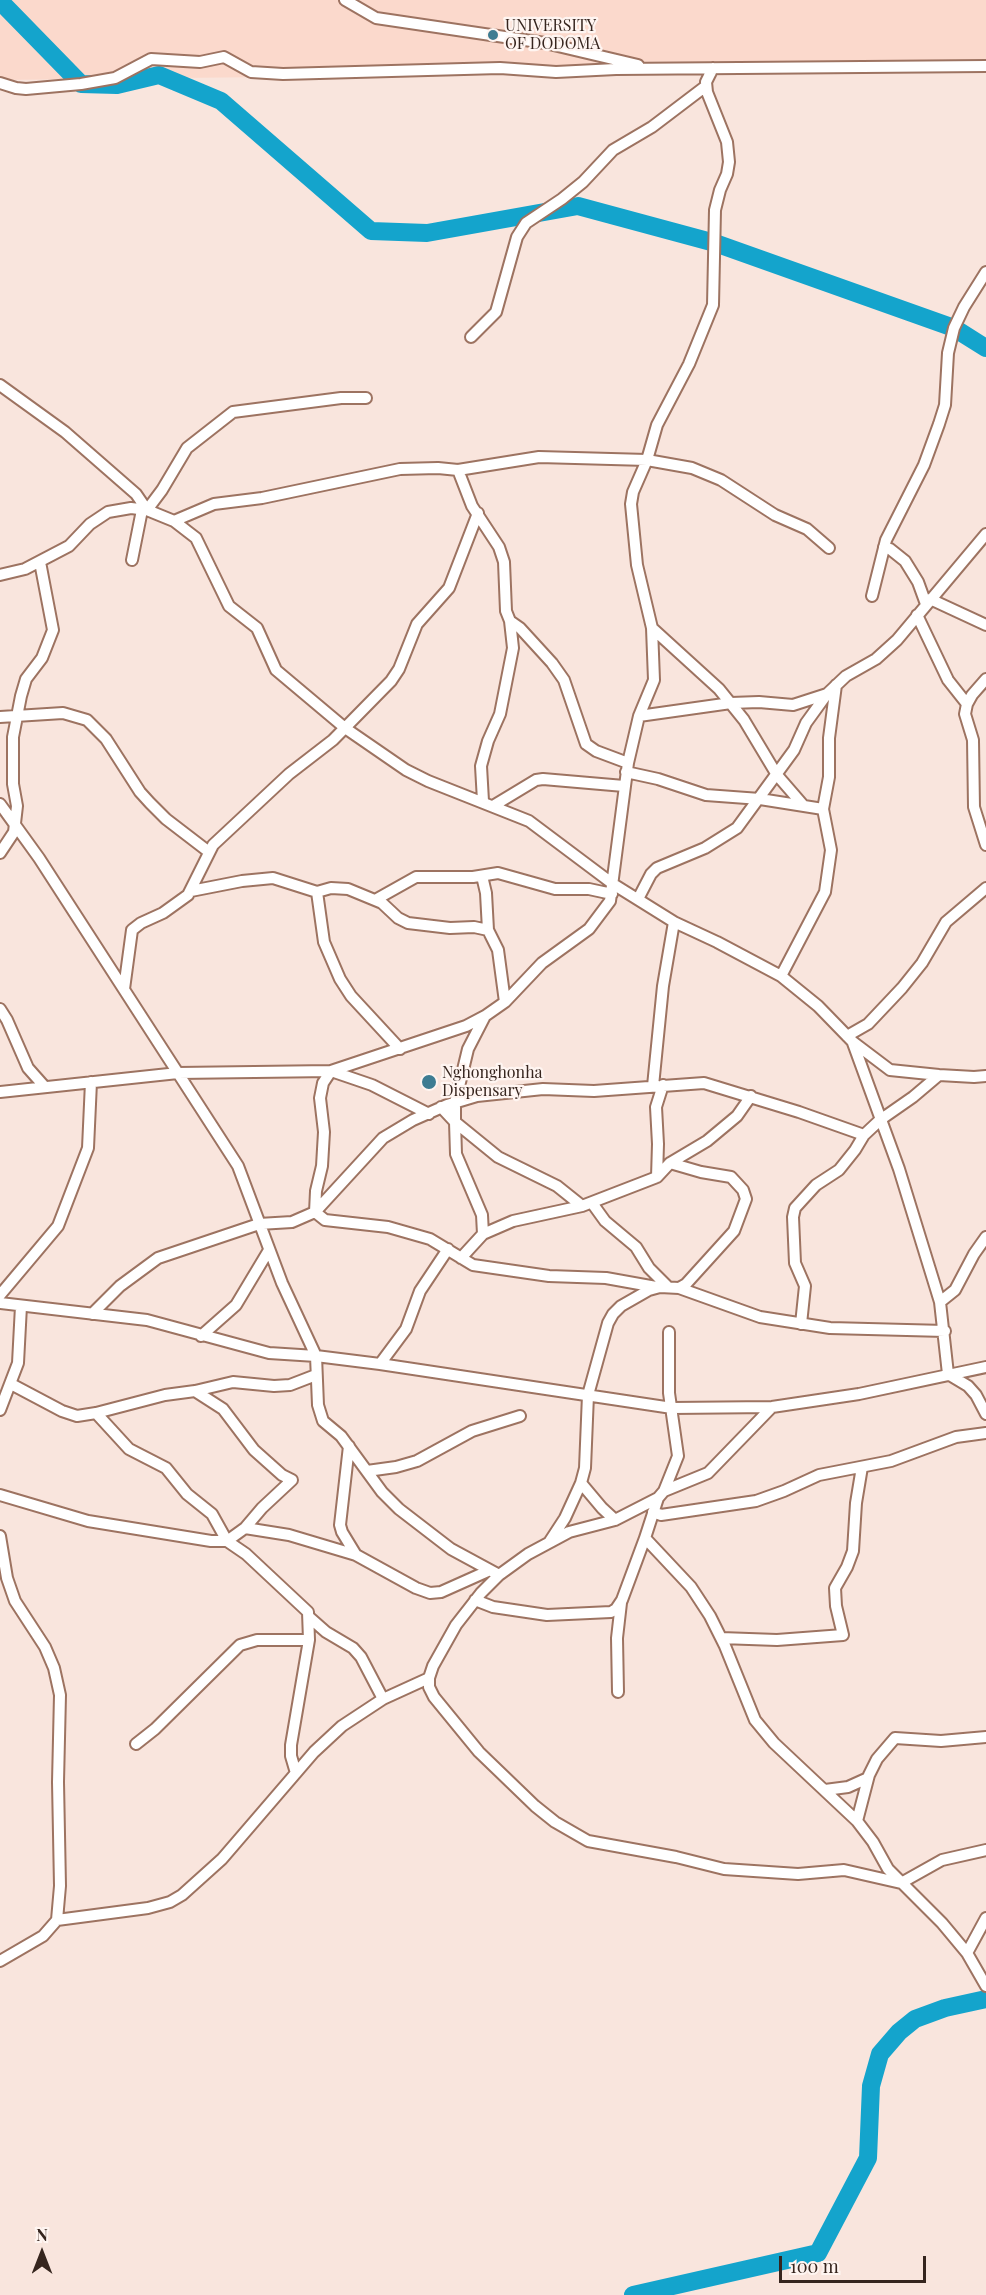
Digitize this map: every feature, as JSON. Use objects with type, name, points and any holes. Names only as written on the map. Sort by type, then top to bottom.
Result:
[{"type":"street","points":[[345,0],[376,18],[545,43],[656,69]]},
{"type":"street","points":[[0,83],[26,89],[81,84],[115,78],[151,60],[200,62],[224,57],[251,72],[283,74],[500,68],[556,72],[713,68],[986,66]]},
{"type":"street","points":[[0,1092],[178,1073],[332,1071],[466,1026],[485,1016],[505,1002],[533,970],[589,929],[607,906],[612,889],[627,768],[639,716],[654,680],[652,628],[637,565],[631,504],[633,492],[657,426],[689,364],[713,305],[715,210],[727,174],[729,154],[727,142],[706,86],[707,78],[713,68]]},
{"type":"street","points":[[471,337],[496,312],[517,237],[526,223],[569,194],[613,150],[652,127],[706,86]]},
{"type":"street","points":[[872,596],[891,527],[924,465],[945,405],[948,354],[954,328],[986,272]]},
{"type":"street","points":[[0,385],[65,432],[136,494],[145,510]]},
{"type":"street","points":[[132,560],[145,510],[162,490],[187,448],[233,412],[341,398],[366,398]]},
{"type":"street","points":[[174,521],[214,504],[262,498],[390,470],[411,468],[458,470],[526,458],[646,460],[692,468],[721,480],[776,515],[807,529],[830,548]]},
{"type":"street","points":[[458,470],[472,506],[499,547],[504,562],[506,611],[510,621],[513,654],[500,714],[488,741],[481,766],[488,804]]},
{"type":"street","points":[[0,575],[25,569],[75,542],[90,524],[108,512],[131,508],[145,510],[174,521],[196,538],[229,606],[257,628],[273,666],[345,728],[417,777],[529,821],[612,889],[638,899],[674,922],[781,976],[818,1006],[850,1039],[890,1070],[939,1075],[986,1076]]},
{"type":"street","points":[[124,989],[132,930],[178,904],[192,891],[209,852],[289,774],[333,740],[383,691],[399,669],[417,624],[444,596],[478,513]]},
{"type":"street","points":[[638,899],[651,874],[657,868],[724,838],[737,828],[794,750],[806,723],[827,694],[846,676],[876,658],[897,640],[986,534]]},
{"type":"street","points":[[884,546],[905,561],[928,602],[986,625]]},
{"type":"street","points":[[0,853],[12,836],[14,823],[17,800],[12,775],[14,737],[24,684],[42,658],[53,630],[40,562]]},
{"type":"street","points":[[917,615],[948,680],[967,704]]},
{"type":"street","points":[[510,621],[520,628],[544,654],[564,680],[586,744],[596,751],[627,768],[706,795],[760,799],[823,809]]},
{"type":"street","points":[[652,628],[719,689],[731,703],[777,775],[803,805]]},
{"type":"street","points":[[986,680],[972,695],[965,714],[973,740],[974,807],[986,845]]},
{"type":"street","points":[[781,976],[825,892],[831,850],[823,809],[829,777],[829,738],[836,685]]},
{"type":"street","points":[[639,716],[731,703],[759,702],[793,705],[827,694]]},
{"type":"street","points":[[0,717],[63,713],[87,720],[106,739],[140,792],[166,819],[209,852]]},
{"type":"street","points":[[488,804],[543,779],[566,779],[624,786]]},
{"type":"street","points":[[0,804],[124,989],[238,1166],[282,1283],[316,1356],[320,1415],[323,1421],[335,1429],[382,1492],[399,1509],[451,1549],[493,1573]]},
{"type":"street","points":[[375,900],[416,877],[508,874],[555,889],[612,889]]},
{"type":"street","points":[[482,876],[486,893],[488,930],[498,950],[505,1002]]},
{"type":"street","points":[[192,891],[263,878],[286,882],[317,892],[342,888],[375,900],[408,923],[488,930]]},
{"type":"street","points":[[850,1039],[868,1024],[902,988],[922,963],[946,922],[986,888]]},
{"type":"street","points":[[317,892],[324,942],[340,979],[351,996],[400,1049]]},
{"type":"street","points":[[657,1177],[656,1107],[663,986],[674,922]]},
{"type":"street","points":[[0,1009],[28,1068],[44,1086]]},
{"type":"street","points":[[483,1234],[482,1215],[456,1154],[455,1103],[468,1049],[485,1016]]},
{"type":"street","points":[[850,1039],[912,1211],[940,1302],[948,1374]]},
{"type":"street","points":[[332,1071],[372,1086],[429,1114]]},
{"type":"street","points":[[315,1212],[316,1191],[322,1166],[324,1132],[320,1089],[326,1076],[332,1071]]},
{"type":"street","points":[[801,1324],[805,1286],[795,1263],[794,1212],[816,1185],[839,1170],[864,1135],[880,1119],[913,1097],[939,1075]]},
{"type":"street","points":[[0,1295],[58,1226],[88,1148],[91,1082]]},
{"type":"street","points":[[92,1314],[120,1286],[151,1261],[192,1245],[259,1224],[292,1222],[315,1212],[384,1138],[403,1124],[441,1107],[477,1096],[519,1090],[594,1090],[704,1083],[751,1096],[864,1135]]},
{"type":"street","points":[[461,1258],[483,1234],[513,1221],[587,1204],[657,1177],[670,1163],[707,1141],[737,1116],[751,1096]]},
{"type":"street","points":[[441,1107],[455,1122],[498,1157],[557,1186],[587,1204],[636,1246],[649,1268],[674,1288]]},
{"type":"street","points":[[670,1163],[700,1172],[728,1175],[745,1194],[738,1221],[730,1237],[690,1281],[674,1288]]},
{"type":"street","points":[[315,1212],[326,1220],[388,1227],[430,1239],[473,1265],[516,1273],[600,1277],[674,1288],[753,1316],[801,1324],[830,1328],[945,1331]]},
{"type":"street","points":[[940,1302],[955,1290],[986,1237]]},
{"type":"street","points":[[380,1364],[406,1329],[417,1296],[448,1249]]},
{"type":"street","points":[[201,1336],[236,1305],[269,1250]]},
{"type":"street","points":[[549,1543],[565,1518],[581,1483],[585,1468],[588,1395],[608,1323],[621,1306],[656,1287]]},
{"type":"street","points":[[0,1303],[147,1320],[269,1353],[380,1364],[672,1408],[772,1407],[860,1394],[986,1367]]},
{"type":"street","points":[[0,1410],[18,1363],[21,1306]]},
{"type":"street","points":[[618,1692],[617,1638],[621,1603],[653,1512],[678,1456],[669,1393],[669,1332]]},
{"type":"street","points":[[948,1374],[968,1386],[976,1395],[986,1414]]},
{"type":"street","points":[[11,1384],[62,1411],[77,1416],[233,1382],[274,1386],[290,1385],[316,1375]]},
{"type":"street","points":[[0,1495],[88,1521],[211,1541],[227,1541],[245,1528],[262,1508],[292,1480],[282,1475],[254,1450],[223,1409],[195,1391]]},
{"type":"street","points":[[245,1528],[289,1535],[356,1555],[416,1588],[430,1593],[441,1592],[493,1573],[580,1528],[615,1520],[661,1494],[708,1473],[772,1407]]},
{"type":"street","points":[[96,1413],[129,1449],[166,1468],[187,1494],[212,1514],[227,1541],[246,1554],[303,1606],[309,1617],[326,1632],[353,1648],[361,1657],[384,1699]]},
{"type":"street","points":[[367,1471],[388,1469],[417,1461],[478,1429],[520,1416]]},
{"type":"street","points":[[653,1512],[661,1515],[744,1503],[775,1495],[819,1475],[904,1457],[956,1437],[986,1433]]},
{"type":"street","points":[[349,1446],[340,1525],[356,1555]]},
{"type":"street","points":[[721,1638],[777,1640],[843,1635],[836,1606],[835,1588],[853,1551],[855,1510],[862,1467]]},
{"type":"street","points":[[581,1483],[615,1520]]},
{"type":"street","points":[[0,1536],[4,1582],[45,1647],[54,1668],[60,1695],[58,1782],[60,1886],[57,1920],[43,1936],[0,1961]]},
{"type":"street","points":[[645,1538],[691,1587],[710,1616],[749,1707],[760,1727],[774,1743],[858,1821],[888,1869],[942,1923],[967,1953],[986,1986]]},
{"type":"street","points":[[493,1573],[456,1625],[433,1666],[429,1687],[434,1697],[478,1752],[547,1816],[588,1841],[676,1857],[724,1869],[798,1874],[844,1870],[901,1883],[942,1860],[986,1850]]},
{"type":"street","points":[[475,1600],[488,1606],[547,1614],[611,1612],[621,1603]]},
{"type":"street","points":[[296,1773],[291,1756],[291,1745],[309,1640],[309,1617]]},
{"type":"street","points":[[136,1744],[155,1729],[240,1645],[257,1640],[309,1640]]},
{"type":"street","points":[[57,1920],[148,1908],[170,1902],[182,1895],[204,1878],[229,1852],[320,1745],[342,1726],[384,1699],[429,1678]]},
{"type":"street","points":[[858,1821],[868,1778],[877,1759],[895,1738],[941,1741],[986,1737]]},
{"type":"street","points":[[825,1790],[848,1787],[868,1778]]},
{"type":"street","points":[[967,1953],[986,1918]]},
{"type":"shaded area","name":"UNIVERSITY OF DODOMA","points":[[0,0],[986,0],[986,69],[0,80]]},
{"type":"waterway","points":[[0,1],[81,84],[117,85],[159,75],[221,101],[371,231],[427,233],[578,206],[715,243],[954,328],[986,348]]},
{"type":"waterway","points":[[633,2295],[818,2253],[868,2158],[871,2086],[880,2054],[899,2032],[915,2019],[945,2008],[986,1999]]},
{"type":"place","name":"UNIVERSITY OF DODOMA","points":[[493,35]]},
{"type":"place","name":"Nghonghonha Dispensary","points":[[429,1082]]}]
